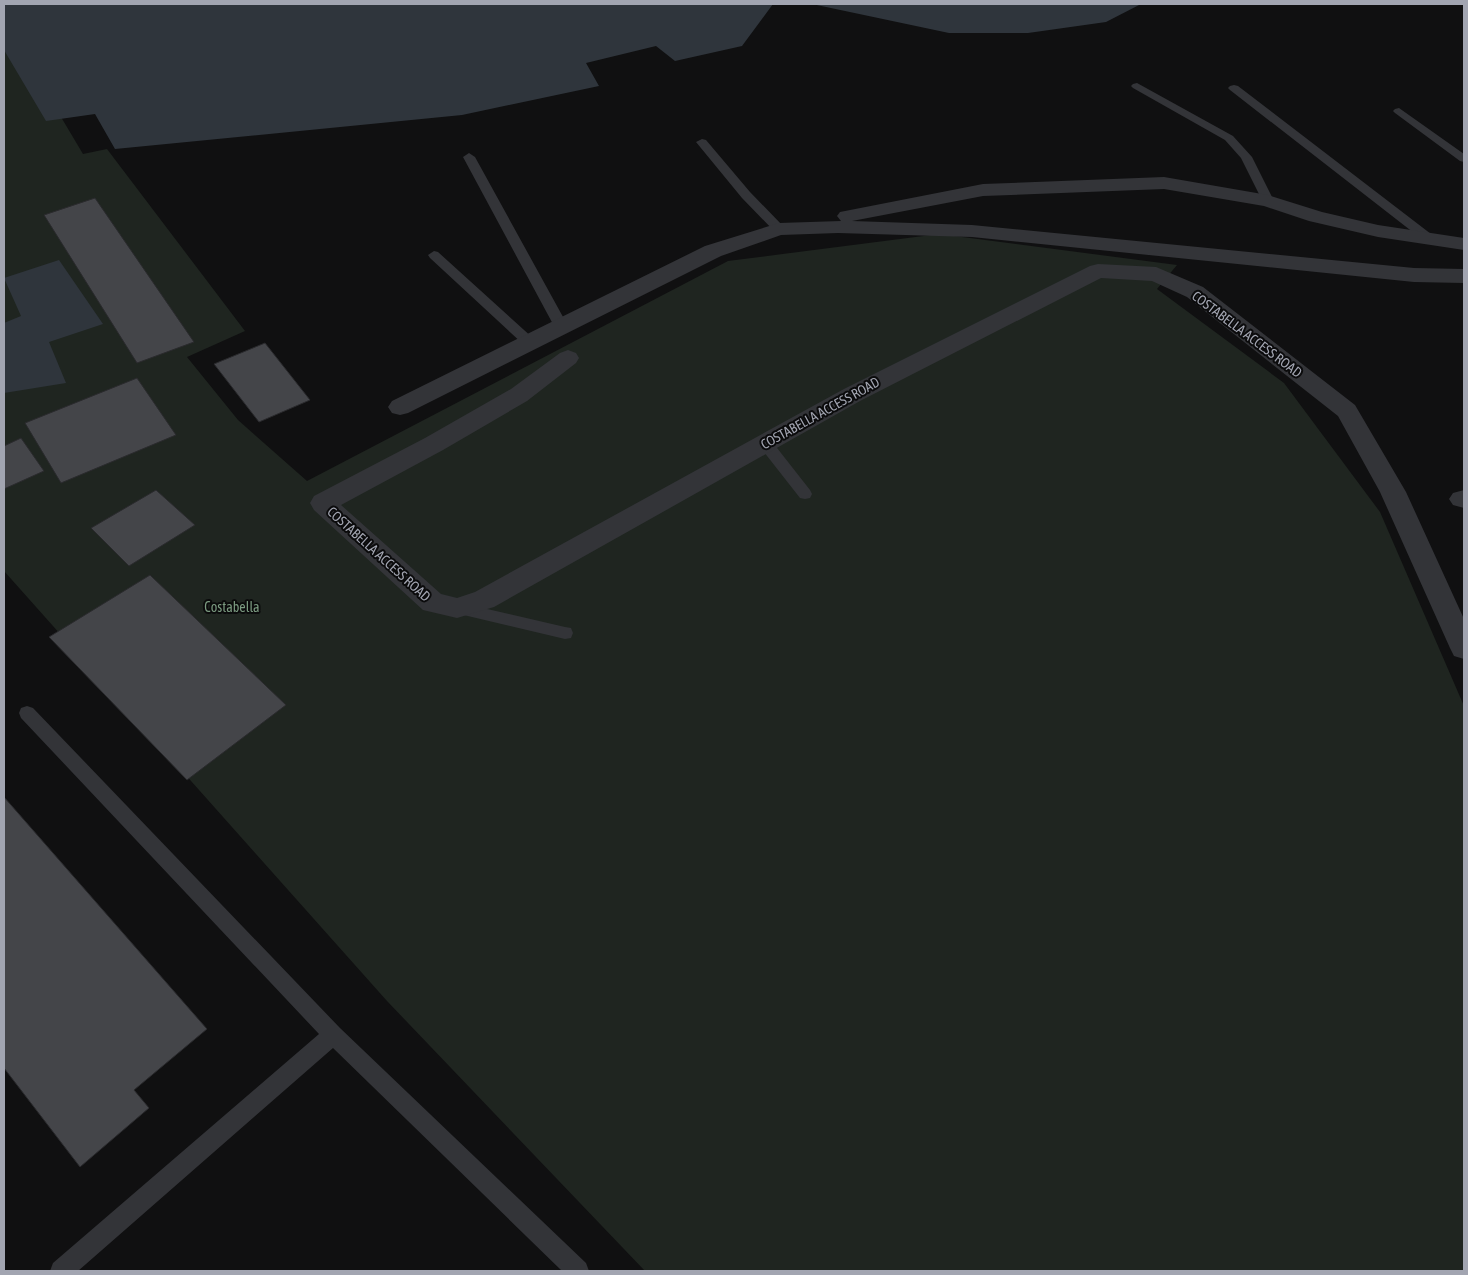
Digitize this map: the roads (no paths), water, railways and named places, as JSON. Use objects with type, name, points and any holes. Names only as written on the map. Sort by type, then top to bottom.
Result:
[{"type":"street","points":[[400,406],[712,250],[780,229],[983,190],[1164,183],[1216,190],[1268,201],[1316,217],[1378,231],[1464,244]]},
{"type":"street","points":[[780,229],[838,227],[972,231],[1414,275],[1464,276]]},
{"type":"street","name":"COSTABELLA ACCESS ROAD","points":[[568,358],[519,395],[434,444],[323,503],[433,603],[457,608],[484,600],[912,363],[1098,270],[1156,274],[1195,292],[1347,411],[1393,492],[1464,648]]},
{"type":"lane","points":[[1137,86],[1229,138],[1246,157],[1268,201]]},
{"type":"lane","points":[[1234,88],[1427,238]]},
{"type":"lane","points":[[1398,111],[1464,159]]},
{"type":"lane","points":[[702,142],[746,194],[780,229]]},
{"type":"lane","points":[[469,157],[561,326]]},
{"type":"lane","points":[[434,255],[529,342]]},
{"type":"lane","points":[[765,443],[805,494]]},
{"type":"lane","points":[[457,608],[565,633]]},
{"type":"lane","points":[[26,713],[333,1035],[578,1271]]},
{"type":"lane","points":[[61,1271],[333,1035]]},
{"type":"park label","name":"Costabella","points":[[232,607]]}]
